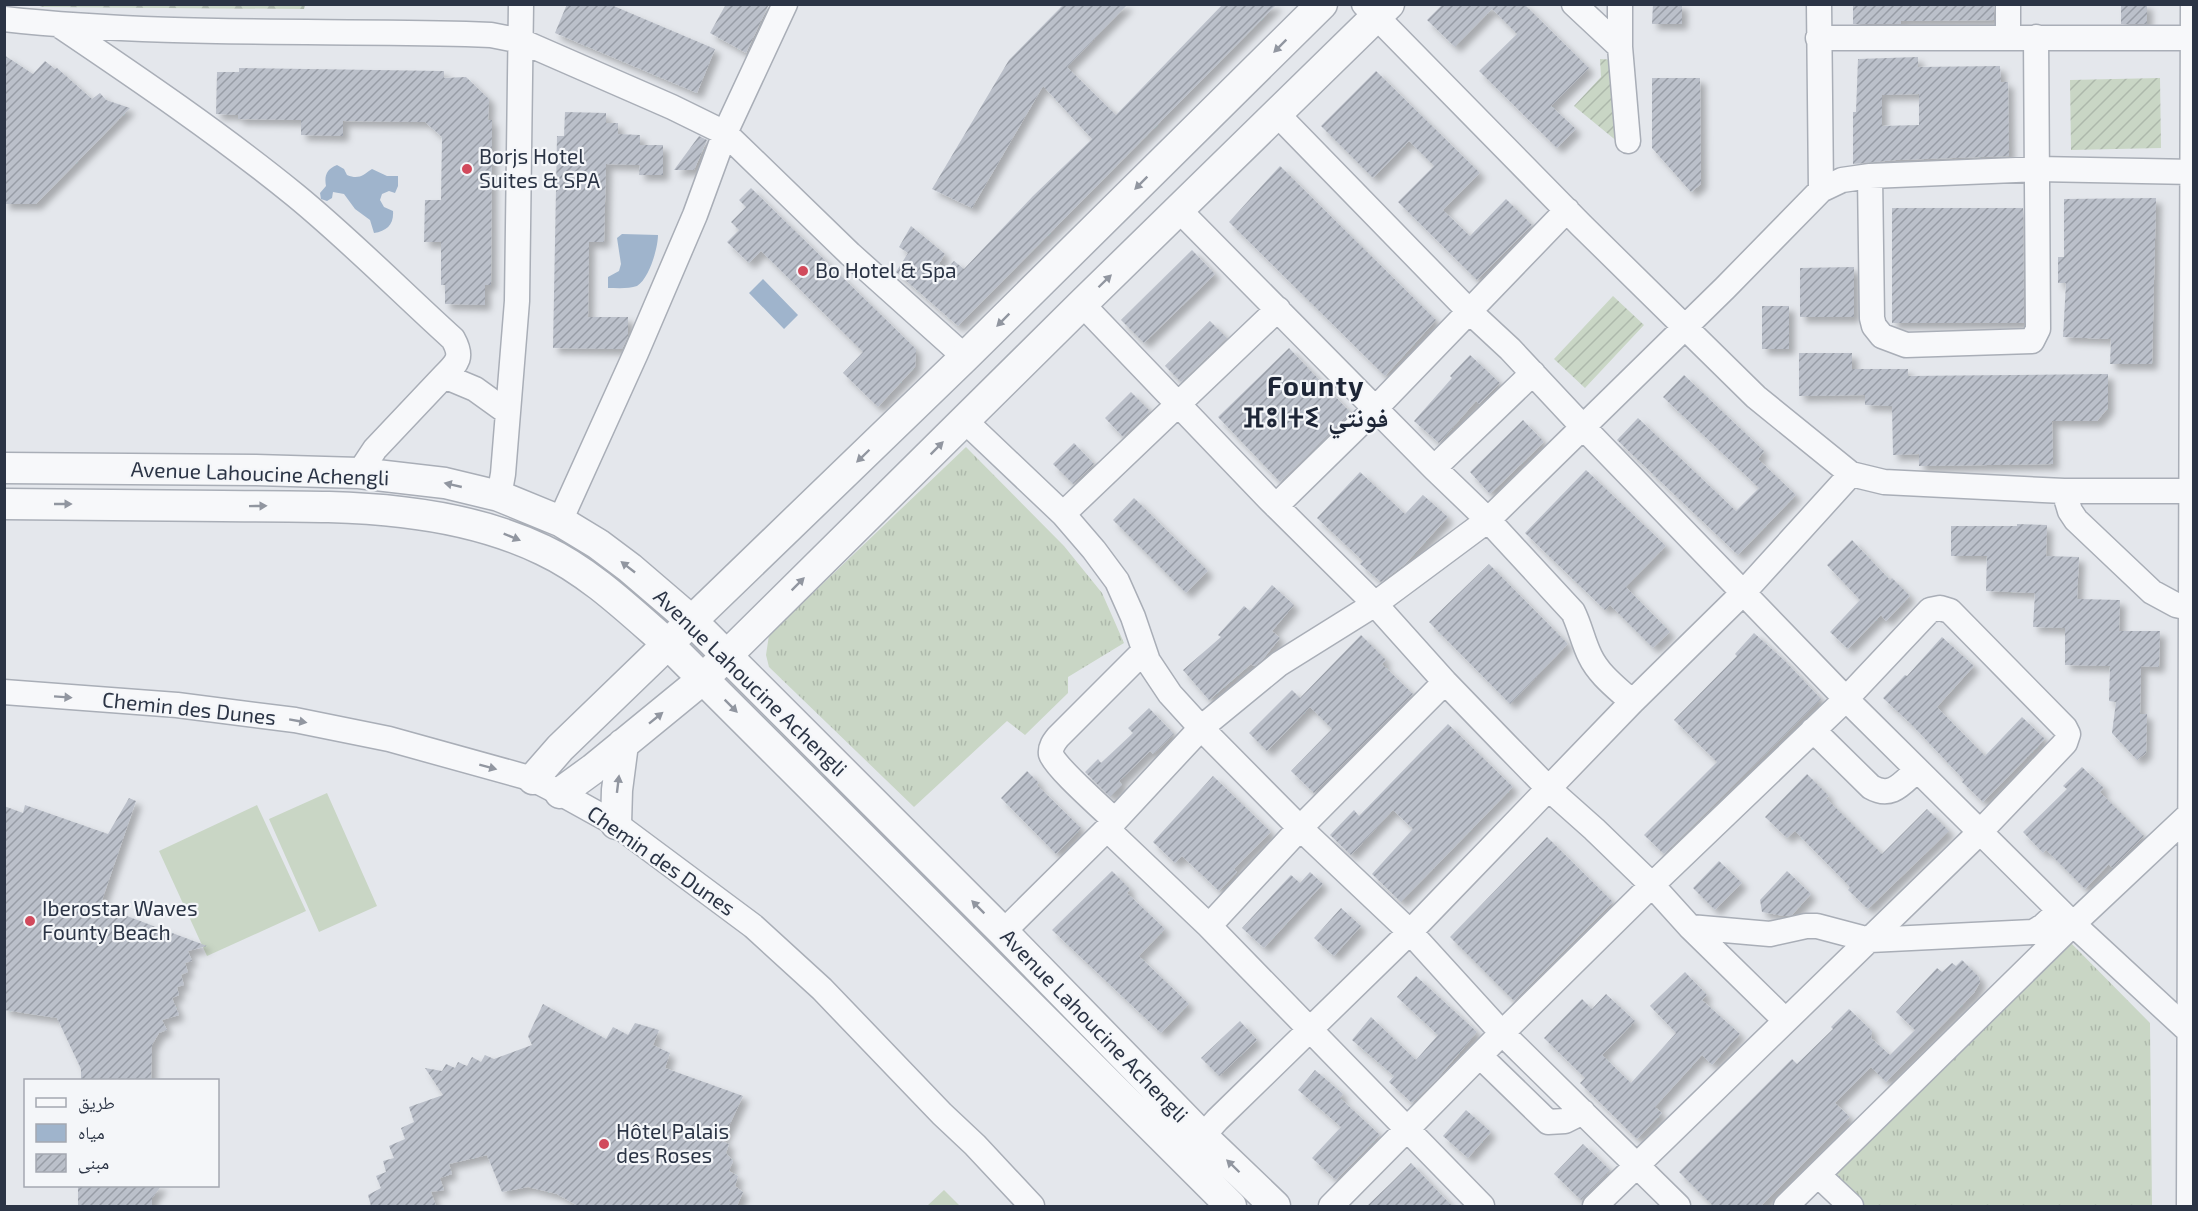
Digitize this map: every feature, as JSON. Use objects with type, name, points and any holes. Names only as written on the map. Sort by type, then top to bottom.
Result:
[{"type":"street","points":[[499,496],[503,474],[517,301],[521,4]]},
{"type":"street","points":[[560,521],[695,214],[724,133],[785,4]]},
{"type":"street","points":[[533,779],[560,748],[965,357],[1322,4]]},
{"type":"street","points":[[1574,4],[1620,47]]},
{"type":"street","points":[[1620,4],[1620,47],[1628,141]]},
{"type":"street","points":[[1820,4],[1818,38],[1821,190]]},
{"type":"street","points":[[2008,4],[2008,37]]},
{"type":"street","points":[[2188,1206],[2192,1007],[2190,608],[2193,4]]},
{"type":"street","points":[[560,793],[703,679],[1276,112],[1377,8],[1567,210],[1684,327],[1756,397],[1851,474],[1884,482],[2064,491],[2192,490]]},
{"type":"street","points":[[4,19],[59,25],[205,32],[491,35],[521,41],[672,107],[724,133],[850,254],[965,357]]},
{"type":"street","points":[[59,25],[131,73],[294,195],[358,250],[453,339],[459,350],[459,357],[375,449],[360,473]]},
{"type":"street","points":[[1870,176],[1872,318],[1874,326],[1882,336],[1906,345],[2032,340],[2038,329],[2036,37]]},
{"type":"street","points":[[1818,38],[2193,38]]},
{"type":"street","points":[[1276,112],[1469,311],[1510,349],[1582,427],[1979,833],[2191,1033]]},
{"type":"street","points":[[1003,932],[1111,825],[1201,728],[1279,664],[1375,604],[1488,520],[1821,190],[1842,180],[1870,176],[2038,169],[2193,172]]},
{"type":"street","points":[[1178,209],[1488,520],[1573,612],[1595,664],[1632,702]]},
{"type":"street","points":[[1276,506],[1376,409],[1567,210]]},
{"type":"street","points":[[1082,304],[1276,506],[1375,604],[1445,682],[1550,789],[1652,885],[1690,927],[1785,1020]]},
{"type":"street","points":[[1063,514],[1278,309]]},
{"type":"street","points":[[1434,468],[1533,373]]},
{"type":"street","points":[[444,376],[475,389],[507,412]]},
{"type":"street","points":[[964,420],[1063,514],[1094,550],[1117,581],[1133,617],[1148,661],[1170,694],[1300,828],[1410,932],[1502,1034],[1678,1206]]},
{"type":"street","name":"Avenue Lahoucine Achengli","points":[[4,468],[360,473],[445,483],[499,496],[560,521],[598,544],[630,568],[693,622],[1003,932],[1192,1148],[1231,1206]]},
{"type":"street","points":[[1192,1148],[1217,1120],[1410,932],[1632,702],[1743,593],[1851,474]]},
{"type":"street","points":[[2064,491],[2070,511],[2076,520],[2152,592],[2176,605],[2190,608]]},
{"type":"street","name":"Avenue Lahoucine Achengli","points":[[4,504],[318,505],[432,515],[486,527],[543,550],[577,569],[669,645],[1192,1148],[1275,1206]]},
{"type":"street","points":[[1331,1206],[1652,885],[1846,699],[1930,610],[1940,608],[1950,611],[2065,728],[2068,734],[2064,743],[1979,833],[1595,1206]]},
{"type":"street","points":[[1144,651],[1058,736],[1052,746],[1052,755],[1111,825],[1482,1206]]},
{"type":"street","points":[[1209,926],[1300,828],[1445,682]]},
{"type":"street","name":"Chemin des Dunes","points":[[4,692],[177,705],[296,720],[388,739],[533,779],[616,824],[753,926],[830,998],[1032,1206]]},
{"type":"street","points":[[1814,730],[1871,787],[1880,792],[1893,790],[1917,770]]},
{"type":"street","points":[[616,824],[617,790],[623,744]]},
{"type":"street","points":[[1786,1206],[2066,917],[2191,813]]},
{"type":"street","points":[[1690,927],[1763,934],[1817,926],[1870,940],[2033,932],[2066,917]]},
{"type":"street","points":[[1480,1056],[1548,1122],[1565,1121],[1583,1112]]},
{"type":"street","points":[[1818,1175],[1851,1206]]},
{"type":"green space","points":[[305,4],[304,9],[43,7],[36,5]]},
{"type":"green space","points":[[1600,59],[1616,60],[1624,147],[1574,106],[1601,77]]},
{"type":"green space","points":[[2160,78],[2161,148],[2071,150],[2070,80]]},
{"type":"green space","points":[[1613,296],[1644,325],[1585,388],[1554,359]]},
{"type":"green space","points":[[966,447],[1064,546],[1102,593],[1124,643],[1068,677],[1068,693],[1025,735],[1007,721],[914,807],[769,667],[766,655],[769,635]]},
{"type":"green space","points":[[327,793],[377,906],[319,932],[269,819]]},
{"type":"green space","points":[[257,805],[306,911],[207,956],[159,851]]},
{"type":"green space","points":[[2067,939],[2150,1023],[2152,1206],[1865,1206],[1834,1173]]},
{"type":"green space","points":[[944,1190],[960,1206],[927,1206]]},
{"type":"water","points":[[337,165],[344,169],[347,175],[355,177],[372,169],[387,176],[398,176],[395,193],[389,191],[382,194],[380,200],[384,207],[393,211],[391,223],[386,229],[374,233],[370,220],[355,209],[344,194],[333,192],[332,198],[327,201],[321,199],[320,193],[326,186],[327,173]]},
{"type":"water","points":[[622,234],[658,235],[655,255],[645,277],[637,286],[608,288],[608,277],[619,271],[621,264],[617,238]]},
{"type":"water","points":[[763,279],[798,315],[784,329],[749,293]]},
{"type":"building","points":[[567,4],[609,4],[715,49],[697,93],[555,33]]},
{"type":"building","points":[[726,4],[769,4],[746,53],[710,33]]},
{"type":"building","points":[[1064,4],[1128,4],[1067,67],[1116,115],[1223,4],[1277,4],[958,326],[896,272],[908,253],[899,247],[911,226],[945,254],[932,275],[937,279],[954,261],[964,269],[1033,196],[1092,139],[1043,86],[972,208],[932,189],[1009,60]]},
{"type":"building","points":[[1443,4],[1524,4],[1589,68],[1551,106],[1576,129],[1557,148],[1479,71],[1517,34],[1492,9],[1455,47],[1427,20]]},
{"type":"building","points":[[1653,4],[1682,4],[1682,24],[1652,24]]},
{"type":"building","points":[[1853,4],[1994,4],[1994,20],[1853,24]]},
{"type":"building","points":[[2121,4],[2147,4],[2147,24],[2121,24]]},
{"type":"building","points":[[4,55],[33,74],[45,61],[55,69],[57,68],[92,99],[100,93],[106,100],[130,108],[36,204],[4,204]]},
{"type":"building","points":[[1918,57],[1918,67],[2000,66],[2001,82],[2008,82],[2009,156],[1853,164],[1853,112],[1856,112],[1858,59]],"holes":[[[1919,94],[1919,125],[1882,126],[1882,95]]]},
{"type":"building","name":"Borjs Hotel Suites & SPA","points":[[239,68],[444,71],[444,78],[466,77],[489,99],[488,120],[492,120],[491,285],[485,285],[485,305],[445,304],[445,285],[441,285],[441,242],[424,242],[425,200],[441,200],[442,137],[425,122],[343,121],[343,136],[301,135],[301,120],[238,119],[238,115],[216,114],[217,72],[239,72]]},
{"type":"building","points":[[1376,71],[1480,173],[1443,210],[1470,236],[1506,199],[1532,225],[1477,280],[1398,202],[1434,166],[1409,141],[1373,178],[1321,126]]},
{"type":"building","points":[[1652,78],[1700,78],[1701,184],[1691,192],[1652,148]]},
{"type":"building","points":[[565,112],[606,113],[606,123],[618,123],[618,134],[640,135],[640,145],[663,145],[663,175],[639,175],[640,165],[606,164],[604,242],[589,242],[588,317],[628,317],[628,336],[622,349],[553,348],[557,136],[564,136]]},
{"type":"building","points":[[699,136],[707,140],[694,170],[674,170]]},
{"type":"building","points":[[1280,166],[1436,320],[1385,376],[1229,222]]},
{"type":"building","points":[[751,188],[916,349],[915,367],[878,407],[843,373],[863,352],[761,251],[749,263],[727,242],[739,230],[731,222],[746,207],[739,200]]},
{"type":"building","points":[[2156,198],[2152,364],[2110,364],[2111,339],[2063,337],[2066,283],[2058,283],[2058,257],[2064,257],[2064,199]]},
{"type":"building","points":[[1892,208],[2023,208],[2024,323],[1892,323]]},
{"type":"building","points":[[1192,250],[1215,274],[1144,343],[1121,320]]},
{"type":"building","points":[[1854,267],[1854,317],[1800,317],[1800,268]]},
{"type":"building","points":[[1762,306],[1789,306],[1789,349],[1762,349]]},
{"type":"building","points":[[1210,321],[1227,338],[1181,382],[1165,366]]},
{"type":"building","points":[[1289,348],[1351,413],[1280,482],[1218,417]]},
{"type":"building","points":[[1799,353],[1852,353],[1852,369],[1908,369],[1908,376],[2108,374],[2108,408],[2097,421],[2052,421],[2053,464],[1919,466],[1919,454],[1893,455],[1892,406],[1865,405],[1865,395],[1799,396]]},
{"type":"building","points":[[1470,355],[1500,383],[1479,404],[1476,401],[1439,443],[1414,421]]},
{"type":"building","points":[[1684,375],[1764,451],[1758,459],[1796,495],[1738,555],[1617,440],[1638,418],[1736,511],[1759,488],[1663,397]]},
{"type":"building","points":[[1131,392],[1150,411],[1123,437],[1105,418]]},
{"type":"building","points":[[1523,420],[1544,442],[1490,494],[1470,472]]},
{"type":"building","points":[[1074,443],[1094,464],[1073,484],[1053,464]]},
{"type":"building","points":[[1586,470],[1666,546],[1626,587],[1670,632],[1653,648],[1610,605],[1605,610],[1525,533]]},
{"type":"building","points":[[1360,472],[1405,514],[1423,495],[1448,517],[1405,564],[1381,582],[1360,564],[1363,561],[1317,518]]},
{"type":"building","points":[[1134,498],[1208,571],[1186,593],[1113,520]]},
{"type":"building","points":[[2017,524],[2047,525],[2046,556],[2079,557],[2077,599],[2120,600],[2119,631],[2160,631],[2159,667],[2141,666],[2140,714],[2147,714],[2146,753],[2137,760],[2112,733],[2116,702],[2109,701],[2110,666],[2065,665],[2065,628],[2033,627],[2035,593],[1986,591],[1987,556],[1951,556],[1951,526],[2017,526]]},
{"type":"building","points":[[1852,540],[1890,580],[1892,578],[1910,596],[1886,621],[1881,615],[1848,649],[1830,632],[1860,600],[1827,565]]},
{"type":"building","points":[[1489,564],[1568,644],[1510,704],[1429,622]]},
{"type":"building","points":[[1272,585],[1294,605],[1272,631],[1280,638],[1262,660],[1254,666],[1251,664],[1209,700],[1183,670],[1221,637],[1218,635],[1244,606],[1250,611]]},
{"type":"building","points":[[1754,633],[1821,699],[1664,854],[1644,835],[1717,762],[1674,720],[1737,656],[1735,654]]},
{"type":"building","points":[[1361,635],[1386,660],[1382,664],[1413,694],[1314,793],[1291,771],[1332,729],[1310,707],[1267,751],[1249,733],[1292,690],[1300,698]]},
{"type":"building","points":[[1942,637],[1974,666],[1937,707],[1985,756],[2022,717],[2045,739],[1983,802],[1962,782],[1964,780],[1912,725],[1883,698],[1905,675],[1907,676]]},
{"type":"building","points":[[1149,708],[1174,734],[1153,754],[1150,751],[1119,781],[1122,785],[1110,797],[1085,772],[1098,759],[1101,763],[1133,733],[1128,728]]},
{"type":"building","points":[[1448,724],[1513,787],[1401,902],[1372,874],[1413,829],[1393,810],[1351,855],[1330,835],[1354,810],[1359,816]]},
{"type":"building","points":[[2082,767],[2104,788],[2100,792],[2144,836],[2112,868],[2109,864],[2085,889],[2046,850],[2043,853],[2023,832],[2067,789],[2063,786]]},
{"type":"building","points":[[1027,771],[1039,783],[1037,785],[1081,828],[1056,854],[1001,798]]},
{"type":"building","points":[[1807,774],[1829,796],[1826,798],[1882,854],[1927,809],[1949,831],[1868,909],[1848,890],[1850,887],[1795,831],[1787,838],[1765,817]]},
{"type":"building","points":[[1213,776],[1271,832],[1234,869],[1237,872],[1219,891],[1182,856],[1175,863],[1153,842]]},
{"type":"building","points":[[129,798],[136,801],[100,906],[207,946],[188,951],[192,961],[185,963],[188,972],[181,975],[184,985],[177,987],[179,995],[172,998],[179,1015],[162,1020],[167,1030],[159,1033],[152,1045],[151,1079],[81,1079],[81,1069],[57,1018],[4,1010],[4,806],[23,813],[25,805],[108,834]]},
{"type":"building","points":[[1547,837],[1613,902],[1514,1001],[1450,937]]},
{"type":"building","points":[[1719,861],[1742,883],[1715,910],[1693,888]]},
{"type":"building","points":[[1112,871],[1130,889],[1127,893],[1165,929],[1139,956],[1189,1004],[1161,1033],[1052,930]]},
{"type":"building","points":[[1787,871],[1811,894],[1792,915],[1762,912],[1760,900]]},
{"type":"building","points":[[1310,872],[1323,884],[1264,948],[1242,928],[1291,875],[1300,883]]},
{"type":"building","points":[[1341,908],[1361,926],[1334,956],[1314,938]]},
{"type":"building","points":[[1962,960],[1979,977],[1980,982],[1974,993],[1886,1082],[1871,1067],[1835,1103],[1850,1117],[1761,1206],[1713,1206],[1679,1172],[1792,1059],[1797,1064],[1833,1029],[1831,1027],[1849,1009],[1872,1031],[1871,1038],[1890,1055],[1915,1030],[1896,1012],[1937,968],[1942,972],[1952,963],[1956,966]]},
{"type":"building","points":[[1685,972],[1707,995],[1702,1000],[1740,1034],[1712,1065],[1702,1055],[1655,1107],[1662,1113],[1637,1139],[1580,1083],[1585,1078],[1544,1038],[1582,999],[1592,1009],[1606,994],[1635,1021],[1602,1055],[1631,1083],[1676,1033],[1650,1006]]},
{"type":"building","points":[[1416,976],[1477,1032],[1437,1079],[1412,1103],[1389,1082],[1394,1076],[1352,1040],[1371,1017],[1416,1060],[1438,1035],[1397,997]]},
{"type":"building","points":[[543,1004],[606,1039],[613,1027],[628,1035],[635,1023],[659,1030],[653,1045],[670,1053],[665,1068],[743,1096],[722,1141],[729,1144],[726,1153],[733,1161],[729,1171],[738,1176],[735,1186],[743,1192],[737,1206],[578,1206],[557,1194],[528,1187],[502,1192],[487,1155],[449,1164],[452,1174],[440,1178],[444,1190],[431,1192],[436,1206],[371,1206],[368,1195],[381,1188],[376,1176],[386,1172],[383,1161],[394,1158],[389,1146],[405,1139],[401,1128],[414,1122],[409,1107],[443,1095],[425,1068],[442,1071],[446,1064],[455,1068],[458,1062],[467,1066],[472,1057],[481,1062],[485,1055],[494,1059],[532,1045],[528,1036]]},
{"type":"building","points":[[1240,1021],[1257,1040],[1219,1076],[1201,1058]]},
{"type":"building","points":[[1315,1070],[1343,1094],[1340,1098],[1380,1135],[1336,1180],[1312,1158],[1341,1127],[1298,1090]]},
{"type":"building","points":[[1466,1110],[1491,1132],[1468,1158],[1443,1136]]},
{"type":"building","points":[[1583,1144],[1610,1170],[1581,1200],[1554,1174]]},
{"type":"building","points":[[1411,1163],[1452,1206],[1367,1206],[1390,1184]]},
{"type":"building","points":[[78,1187],[160,1187],[152,1198],[152,1206],[78,1206]]},
{"type":"place","name":"Borjs Hotel Suites & SPA","points":[[467,169]]},
{"type":"place","name":"Bo Hotel & Spa","points":[[803,271]]},
{"type":"place","name":"Iberostar Waves Founty Beach","points":[[30,921]]},
{"type":"place","name":"Hôtel Palais des Roses","points":[[604,1144]]},
{"type":"district","name":"Founty ⴼⵓⵏⵜⵉ فونتي","points":[[1316,402]]}]
